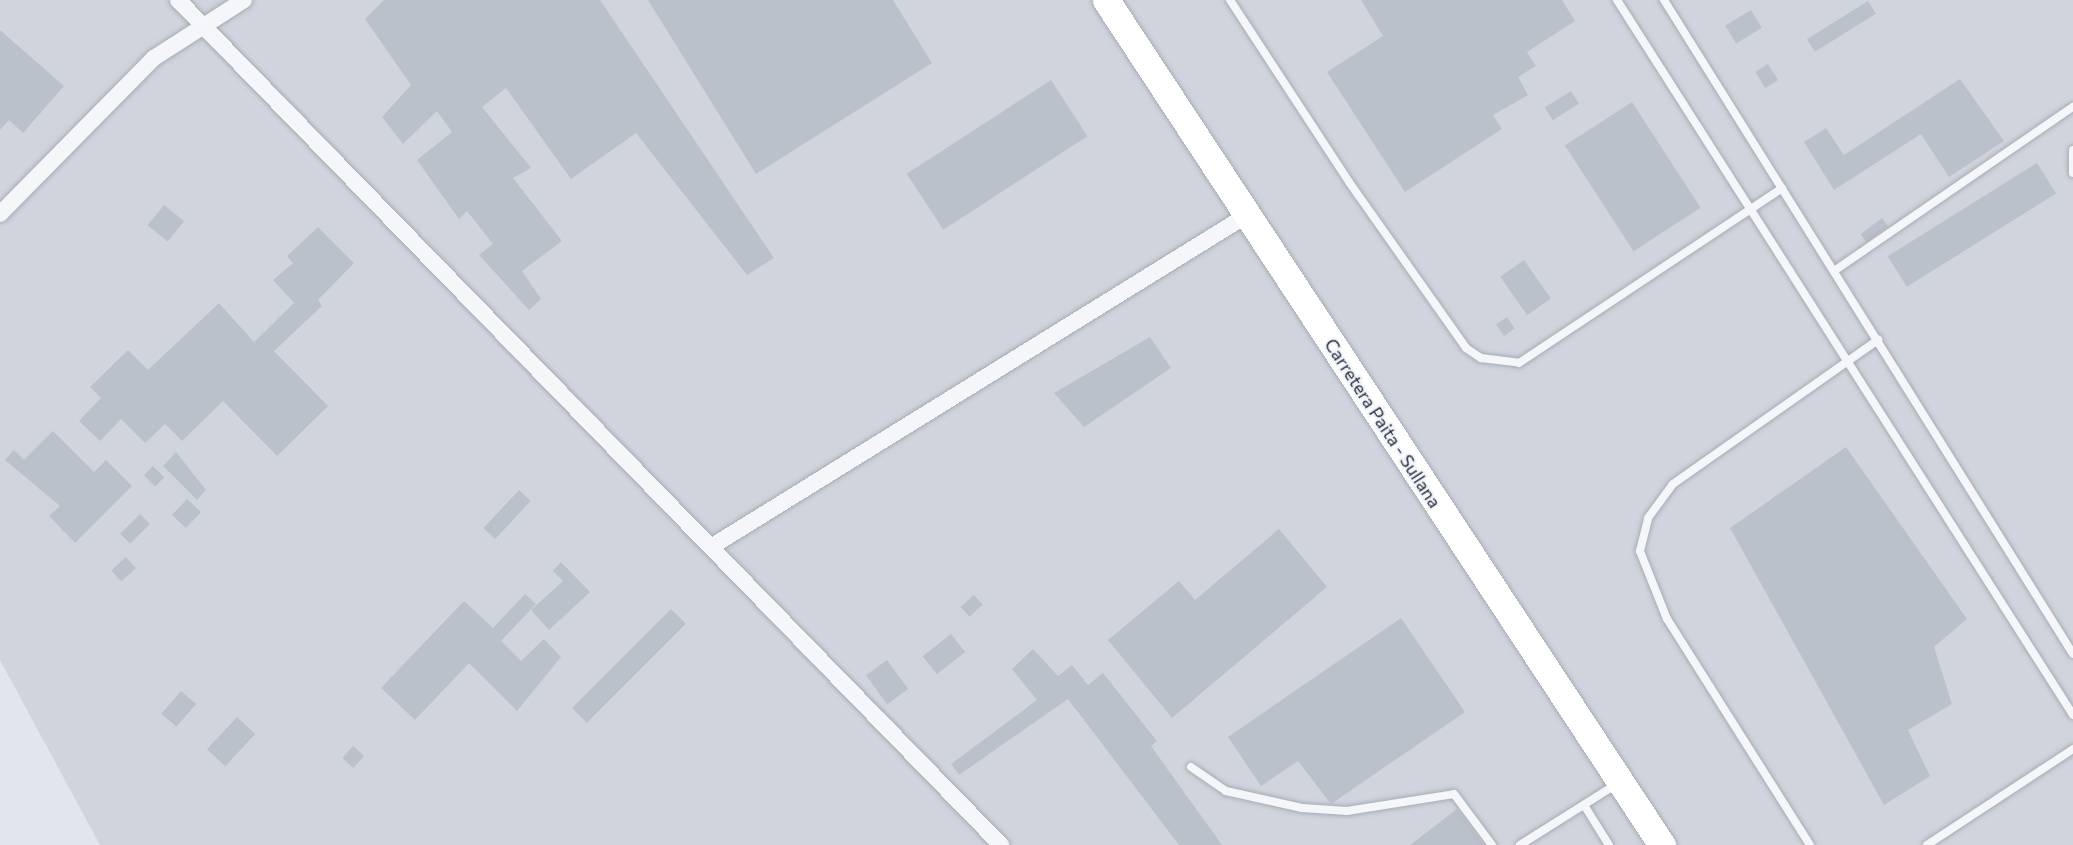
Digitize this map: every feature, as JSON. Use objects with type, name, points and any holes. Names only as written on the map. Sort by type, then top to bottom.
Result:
[{"type":"main road","name":"Carretera Paita - Sullana","points":[[1106,0],[1662,845]]},
{"type":"street","points":[[178,0],[208,26],[422,256],[714,544],[1001,845]]},
{"type":"street","points":[[0,214],[154,58],[208,26],[244,0]]},
{"type":"street","points":[[714,544],[1247,215]]},
{"type":"lane","points":[[1230,0],[1356,192],[1466,348],[1480,358],[1518,363],[1782,188]]},
{"type":"lane","points":[[1617,0],[1849,358],[2073,715]]},
{"type":"lane","points":[[1664,0],[2073,654]]},
{"type":"lane","points":[[1834,271],[2073,107]]},
{"type":"lane","points":[[2073,150],[2073,173]]},
{"type":"lane","points":[[1810,845],[1667,619],[1640,551],[1648,518],[1673,484],[1849,358],[1878,340]]},
{"type":"lane","points":[[1927,845],[2073,749]]},
{"type":"lane","points":[[1191,767],[1226,791],[1302,808],[1347,811],[1454,794],[1492,845]]},
{"type":"lane","points":[[1520,845],[1620,783]]},
{"type":"lane","points":[[1584,805],[1609,845]]},
{"type":"shaded area","points":[[0,0],[2073,0],[2073,845],[100,845],[0,660]]},
{"type":"building","points":[[384,0],[600,0],[774,258],[747,275],[636,133],[571,179],[506,88],[482,107],[531,168],[513,178],[562,241],[522,271],[541,299],[529,310],[479,255],[493,244],[467,211],[459,219],[417,160],[452,132],[437,111],[403,144],[382,117],[411,85],[365,19]]},
{"type":"building","points":[[648,0],[893,0],[932,63],[756,174]]},
{"type":"building","points":[[1361,0],[1562,0],[1575,21],[1527,52],[1536,66],[1518,77],[1528,95],[1493,115],[1502,129],[1405,192],[1327,72],[1383,36]]},
{"type":"building","points":[[1868,1],[1876,14],[1815,52],[1807,39]]},
{"type":"building","points":[[1751,10],[1762,28],[1736,43],[1725,25]]},
{"type":"building","points":[[0,30],[64,86],[23,133],[9,120],[0,130]]},
{"type":"building","points":[[1768,64],[1778,80],[1765,88],[1755,72]]},
{"type":"building","points":[[1960,79],[2004,141],[1949,177],[1921,134],[1834,190],[1804,142],[1826,128],[1844,155]]},
{"type":"building","points":[[1051,80],[1087,136],[943,230],[907,174]]},
{"type":"building","points":[[1571,91],[1579,104],[1553,120],[1545,107]]},
{"type":"building","points":[[1632,102],[1701,208],[1634,251],[1565,146]]},
{"type":"building","points":[[2037,163],[2056,194],[1907,287],[1888,256]]},
{"type":"building","points":[[164,205],[184,221],[168,242],[148,225]]},
{"type":"building","points":[[1882,218],[1888,226],[1866,242],[1860,234]]},
{"type":"building","points":[[318,227],[354,263],[318,300],[322,306],[274,351],[328,406],[277,456],[223,401],[182,441],[165,424],[145,443],[121,419],[100,441],[79,421],[101,398],[90,387],[128,350],[148,370],[219,303],[254,342],[294,303],[273,280],[293,263],[287,256]]},
{"type":"building","points":[[1524,260],[1551,299],[1527,315],[1500,277]]},
{"type":"building","points":[[1507,317],[1515,329],[1504,336],[1496,324]]},
{"type":"building","points":[[1150,337],[1171,368],[1084,427],[1054,393]]},
{"type":"building","points":[[53,431],[94,472],[106,460],[132,486],[75,543],[49,516],[60,506],[5,460],[14,450],[24,460]]},
{"type":"building","points":[[1846,447],[1967,619],[1934,647],[1952,704],[1908,730],[1930,776],[1884,805],[1730,528]]},
{"type":"building","points":[[176,452],[206,490],[197,500],[163,466]]},
{"type":"building","points":[[153,466],[164,477],[155,487],[144,475]]},
{"type":"building","points":[[519,490],[531,501],[495,539],[484,528]]},
{"type":"building","points":[[187,499],[201,512],[186,528],[172,515]]},
{"type":"building","points":[[140,514],[150,524],[130,544],[120,534]]},
{"type":"building","points":[[1279,529],[1327,587],[1172,718],[1108,640],[1179,581],[1195,600]]},
{"type":"building","points":[[126,557],[136,568],[121,582],[111,570]]},
{"type":"building","points":[[561,562],[590,592],[549,630],[531,610],[563,581],[553,571]]},
{"type":"building","points":[[525,594],[536,604],[501,641],[521,661],[544,639],[561,657],[517,711],[469,663],[415,720],[381,688],[464,601],[493,628]]},
{"type":"building","points":[[974,595],[983,605],[969,617],[961,607]]},
{"type":"building","points":[[671,609],[686,624],[587,723],[572,708]]},
{"type":"building","points":[[1401,618],[1465,712],[1331,804],[1298,761],[1261,786],[1228,737]]},
{"type":"building","points":[[951,634],[965,652],[937,674],[923,656]]},
{"type":"building","points":[[1033,649],[1058,676],[1072,665],[1088,685],[1103,673],[1157,741],[1151,746],[1222,845],[1179,845],[1068,699],[959,775],[951,764],[1037,700],[1012,669]]},
{"type":"building","points":[[887,660],[908,689],[887,704],[866,675]]},
{"type":"building","points":[[181,691],[196,704],[176,727],[161,714]]},
{"type":"building","points":[[237,717],[255,734],[225,766],[207,749]]},
{"type":"building","points":[[353,746],[364,756],[353,768],[342,758]]},
{"type":"building","points":[[1457,809],[1484,845],[1410,845]]}]
